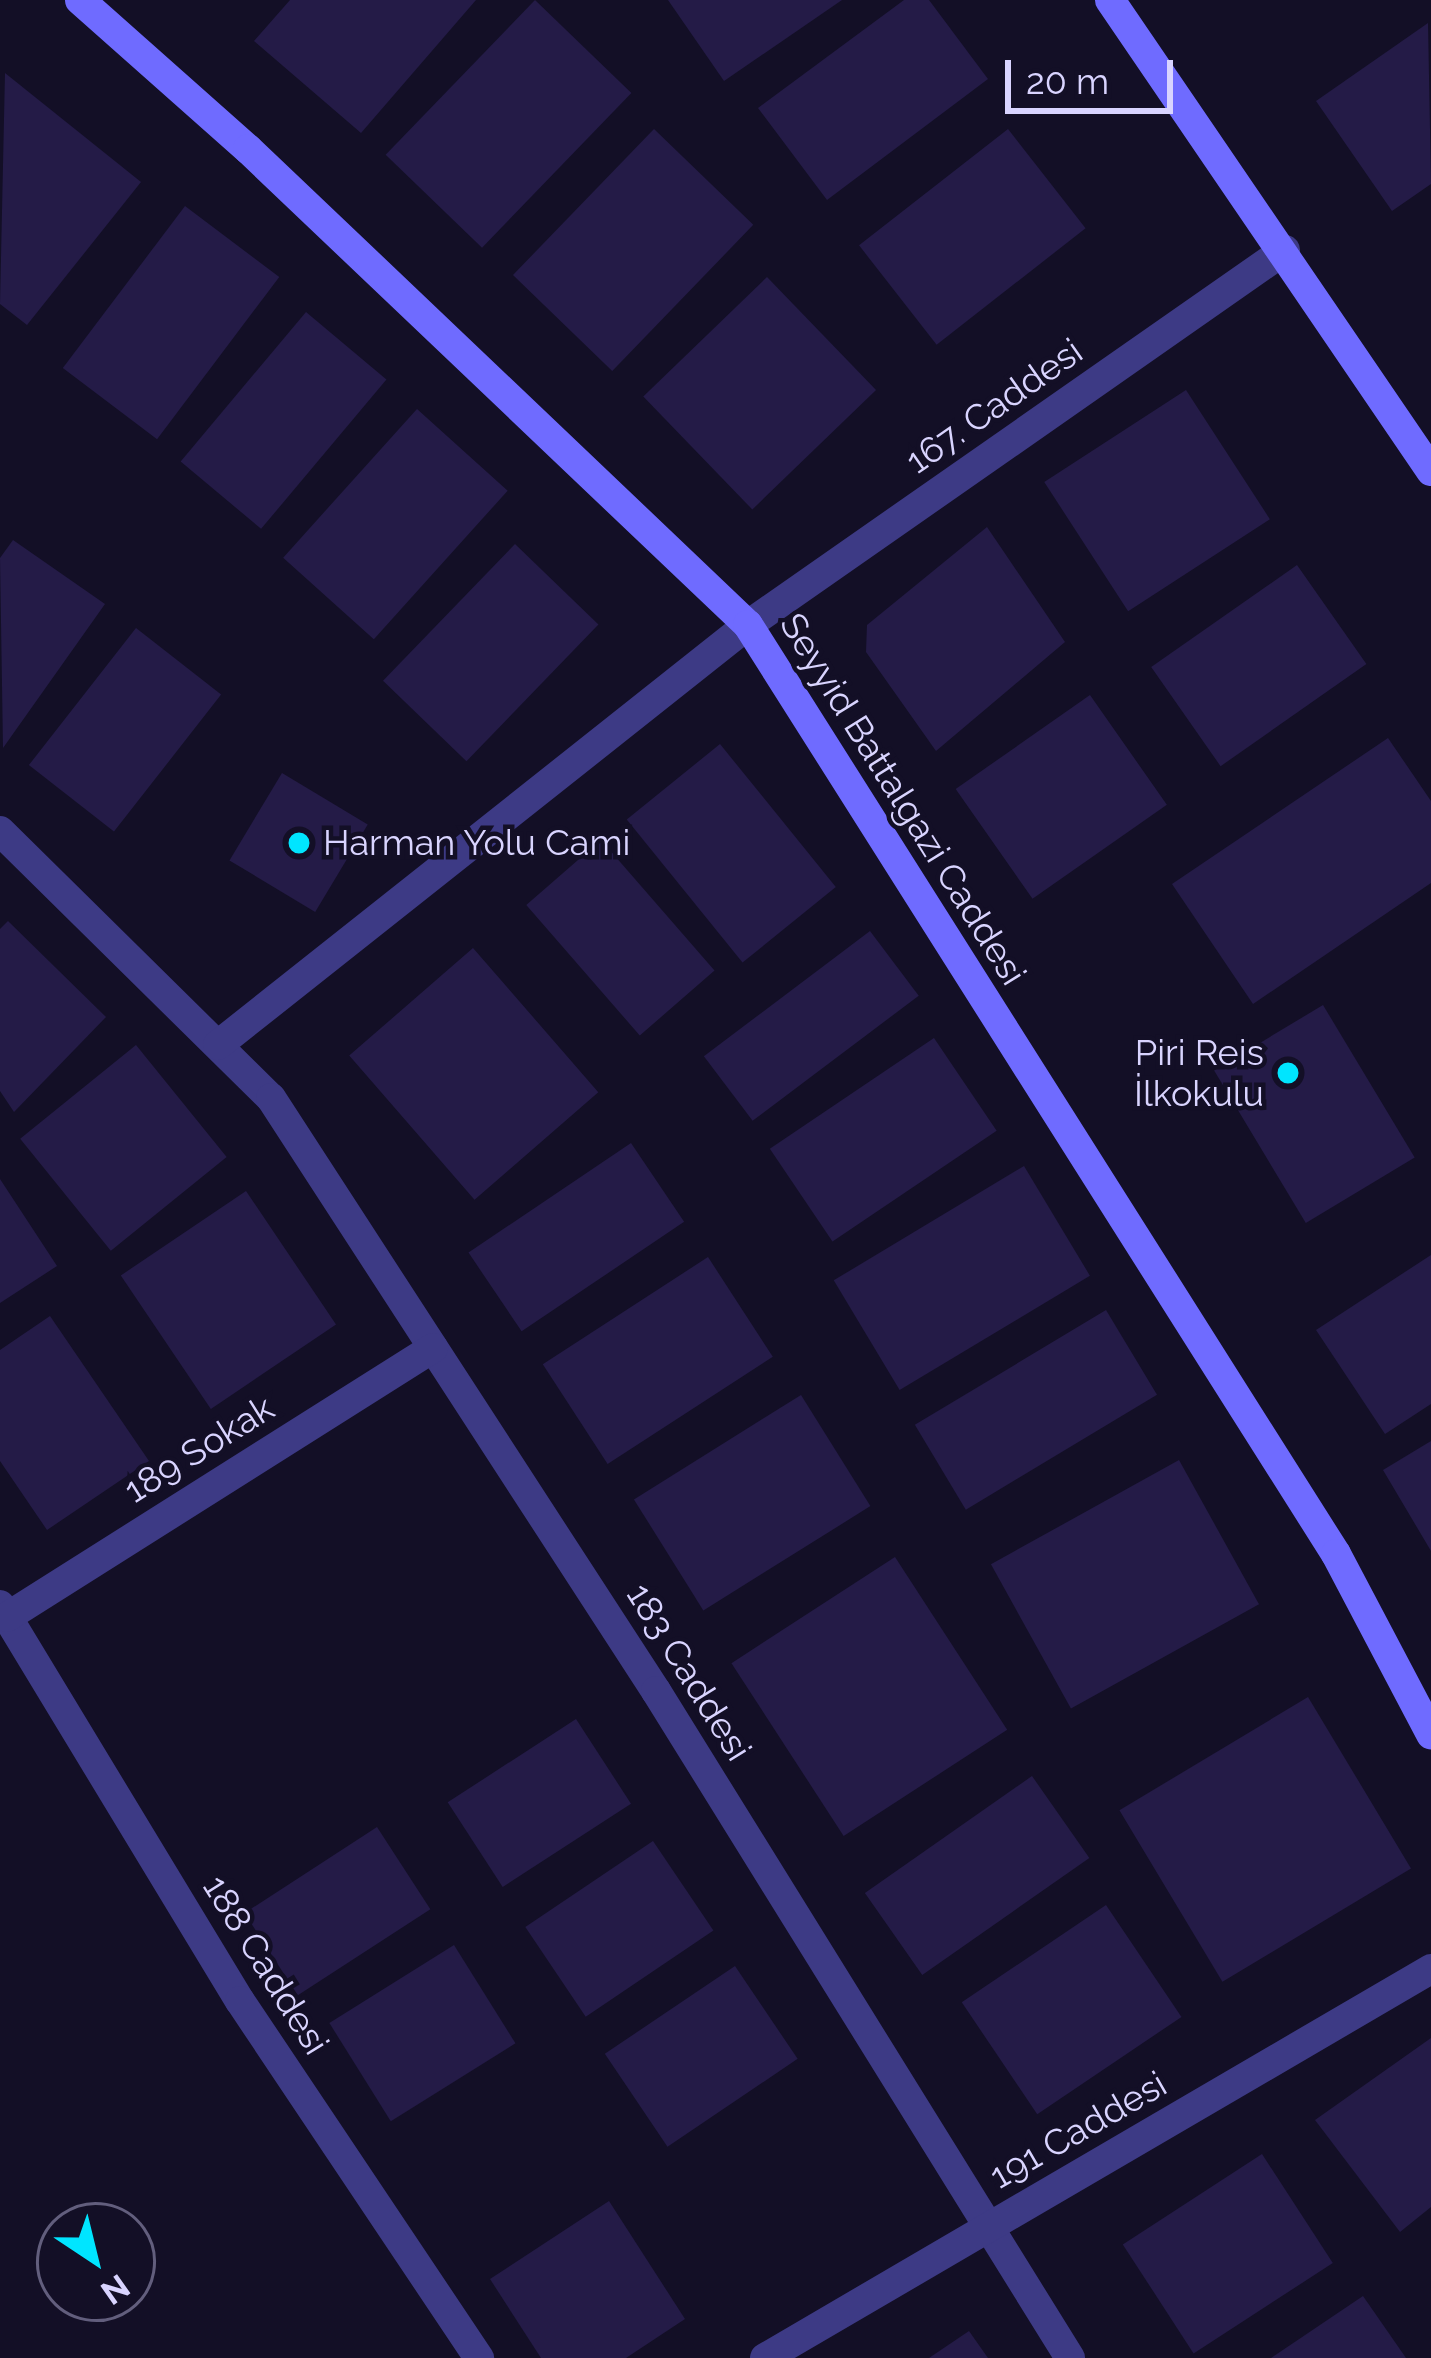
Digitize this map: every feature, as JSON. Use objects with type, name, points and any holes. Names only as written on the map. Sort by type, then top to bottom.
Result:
[{"type":"street","name":"Seyyid Battalgazi Caddesi","points":[[80,0],[248,149],[748,625],[1336,1554],[1431,1734]]},
{"type":"street","points":[[1110,0],[1285,250],[1431,471]]},
{"type":"street","name":"167. Caddesi","points":[[218,1045],[748,625],[1285,250]]},
{"type":"street","name":"183 Caddesi","points":[[0,831],[272,1098],[656,1691],[1070,2358]]},
{"type":"street","name":"189 Sokak","points":[[3,1611],[433,1348]]},
{"type":"street","name":"188 Caddesi","points":[[3,1611],[240,2002],[479,2358]]},
{"type":"street","name":"191 Caddesi","points":[[765,2358],[1431,1969]]},
{"type":"building","points":[[290,0],[476,0],[361,133],[254,41]]},
{"type":"building","points":[[535,0],[631,93],[482,248],[386,155]]},
{"type":"building","points":[[668,0],[842,0],[724,81]]},
{"type":"building","points":[[904,0],[929,0],[988,79],[827,200],[758,108]]},
{"type":"building","points":[[1428,23],[1431,184],[1392,211],[1316,101]]},
{"type":"building","points":[[5,73],[141,182],[27,325],[0,304]]},
{"type":"building","points":[[654,129],[753,225],[612,371],[513,275]]},
{"type":"building","points":[[1008,129],[1086,228],[937,345],[859,245]]},
{"type":"building","points":[[185,206],[279,277],[157,439],[63,368]]},
{"type":"building","points":[[767,277],[876,390],[752,509],[643,396]]},
{"type":"building","points":[[306,312],[386,379],[261,529],[181,461]]},
{"type":"building","points":[[1186,390],[1270,519],[1128,611],[1044,482]]},
{"type":"building","points":[[417,409],[508,491],[374,639],[283,558]]},
{"type":"building","points":[[987,527],[1065,642],[936,751],[866,652],[867,625]]},
{"type":"building","points":[[13,540],[105,604],[3,748],[0,558]]},
{"type":"building","points":[[515,544],[598,625],[466,761],[383,681]]},
{"type":"building","points":[[1297,565],[1366,664],[1221,766],[1151,667]]},
{"type":"building","points":[[136,628],[221,694],[114,832],[29,765]]},
{"type":"building","points":[[1090,695],[1167,805],[1033,899],[956,789]]},
{"type":"building","points":[[1388,738],[1431,801],[1431,883],[1253,1004],[1172,884]]},
{"type":"building","points":[[720,744],[836,887],[743,963],[627,820]]},
{"type":"building","name":"Harman Yolu Cami","points":[[282,773],[368,825],[315,912],[229,860]]},
{"type":"building","points":[[601,840],[714,971],[640,1036],[526,905]]},
{"type":"building","points":[[8,921],[106,1017],[14,1112],[0,1091],[0,929]]},
{"type":"building","points":[[870,931],[919,996],[753,1121],[704,1056]]},
{"type":"building","points":[[473,948],[598,1092],[475,1200],[349,1056]]},
{"type":"building","points":[[1323,1005],[1415,1158],[1306,1223],[1214,1070]]},
{"type":"building","points":[[934,1038],[997,1131],[832,1242],[770,1149]]},
{"type":"building","points":[[136,1045],[227,1157],[111,1251],[20,1139]]},
{"type":"building","points":[[631,1143],[684,1222],[522,1331],[469,1253]]},
{"type":"building","points":[[1024,1166],[1090,1276],[900,1390],[834,1280]]},
{"type":"building","points":[[0,1179],[57,1266],[0,1303]]},
{"type":"building","points":[[246,1191],[336,1324],[211,1409],[121,1275]]},
{"type":"building","points":[[1431,1255],[1431,1404],[1385,1434],[1316,1330]]},
{"type":"building","points":[[708,1257],[773,1357],[608,1464],[543,1364]]},
{"type":"building","points":[[1106,1310],[1157,1395],[966,1510],[915,1425]]},
{"type":"building","points":[[50,1316],[149,1461],[47,1530],[0,1461],[0,1350]]},
{"type":"building","points":[[801,1395],[870,1506],[703,1610],[634,1499]]},
{"type":"building","points":[[1431,1441],[1431,1551],[1383,1470]]},
{"type":"building","points":[[1179,1460],[1259,1604],[1071,1709],[991,1564]]},
{"type":"building","points":[[895,1557],[1007,1730],[844,1836],[731,1663]]},
{"type":"building","points":[[1308,1697],[1411,1868],[1222,1982],[1119,1810]]},
{"type":"building","points":[[576,1719],[631,1804],[503,1887],[448,1802]]},
{"type":"building","points":[[1032,1776],[1089,1858],[922,1975],[865,1893]]},
{"type":"building","points":[[377,1827],[430,1909],[298,1995],[244,1913]]},
{"type":"building","points":[[653,1841],[713,1931],[586,2017],[525,1927]]},
{"type":"building","points":[[1106,1905],[1181,2017],[1037,2114],[962,2002]]},
{"type":"building","points":[[454,1945],[515,2043],[391,2121],[329,2023]]},
{"type":"building","points":[[735,1966],[798,2059],[667,2147],[605,2054]]},
{"type":"building","points":[[1431,2038],[1431,2207],[1400,2232],[1315,2120]]},
{"type":"building","points":[[1262,2154],[1333,2263],[1194,2353],[1123,2244]]},
{"type":"building","points":[[609,2201],[685,2319],[626,2358],[541,2358],[490,2279]]},
{"type":"building","points":[[1363,2296],[1406,2358],[1271,2358]]},
{"type":"building","points":[[969,2331],[988,2358],[929,2358]]},
{"type":"place","name":"Harman Yolu Cami","points":[[299,843]]},
{"type":"place","name":"Piri Reis İlkokulu","points":[[1288,1073]]}]
